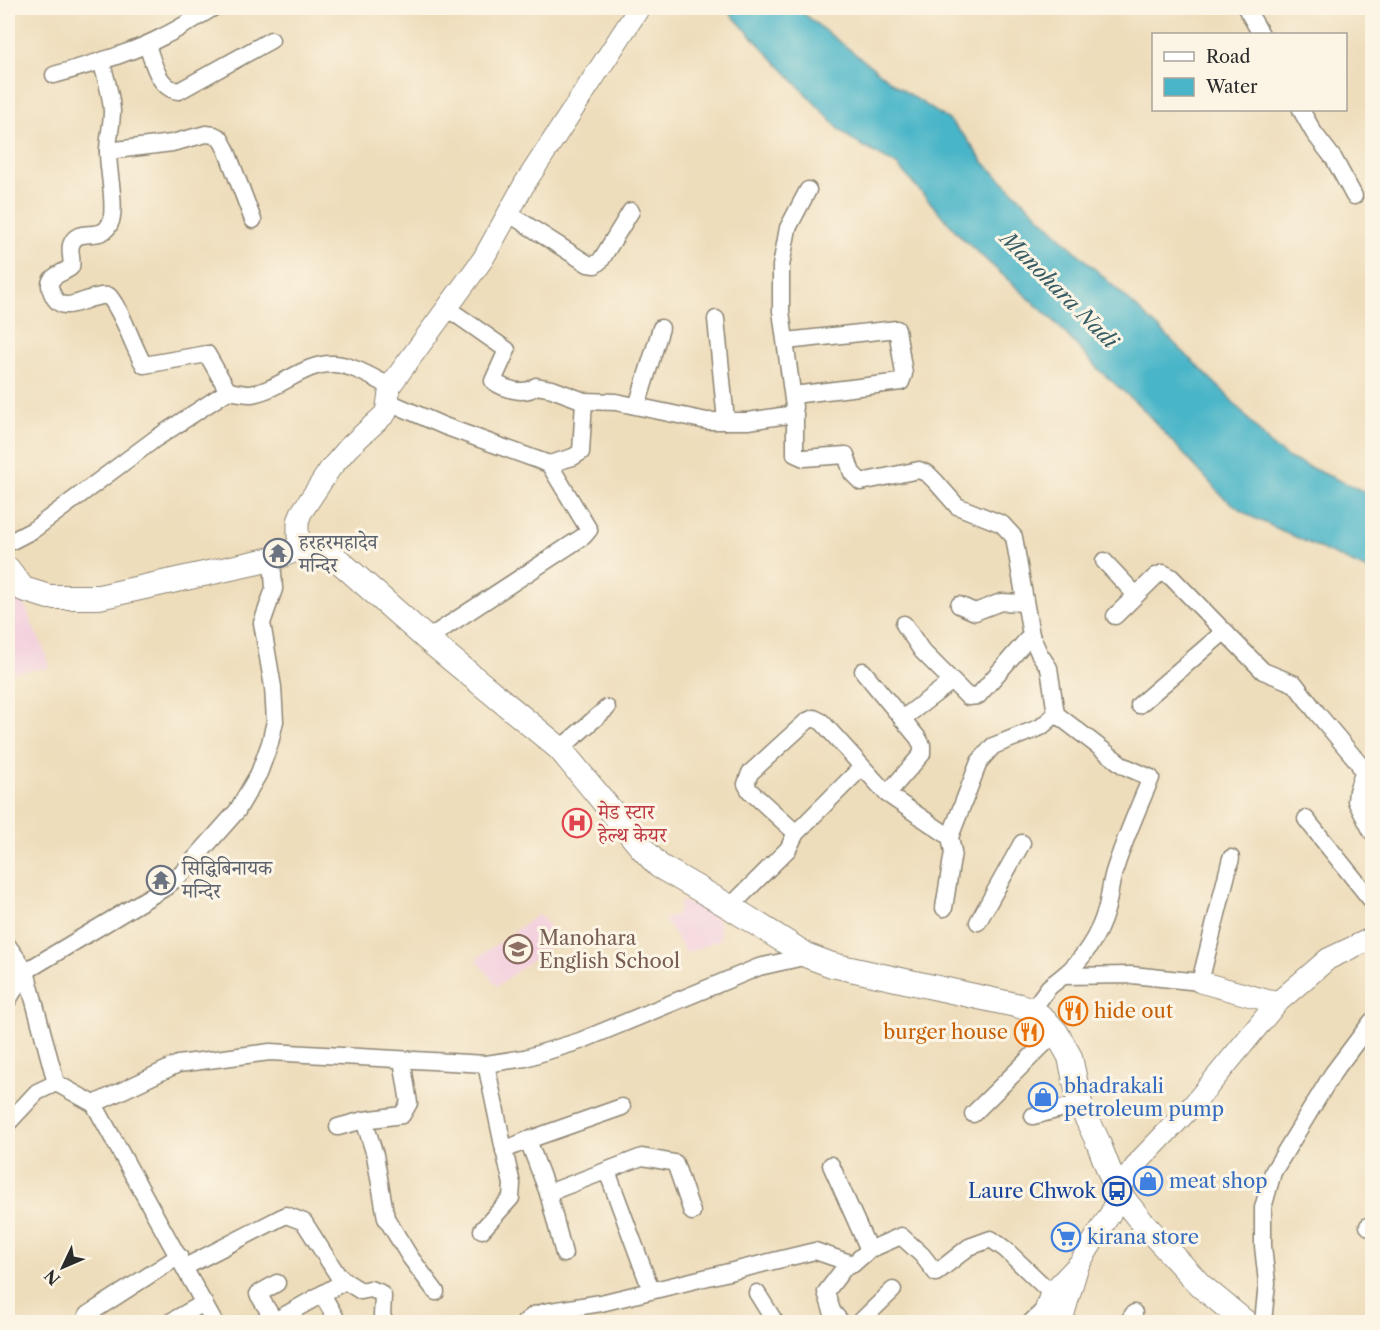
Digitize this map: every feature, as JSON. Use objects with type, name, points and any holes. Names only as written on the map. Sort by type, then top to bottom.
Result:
[{"type":"main road","points":[[8,569],[15,589],[49,597],[99,597],[272,558],[302,547],[312,547],[330,553],[427,639],[529,721],[560,749],[659,866],[808,956],[832,965],[1032,1010],[1056,1032],[1070,1057],[1080,1104],[1117,1191],[1141,1221],[1200,1285],[1245,1323]]},
{"type":"street","points":[[54,75],[147,45],[213,8]]},
{"type":"street","points":[[302,547],[298,536],[298,522],[301,513],[330,469],[349,447],[386,413],[390,394],[447,308],[483,259],[525,183],[639,8]]},
{"type":"street","points":[[1246,8],[1260,33]]},
{"type":"street","points":[[147,45],[162,83],[172,90],[179,91],[271,40]]},
{"type":"street","points":[[101,61],[112,111],[108,151],[112,211],[110,222],[99,235],[82,234],[75,238],[71,245],[71,267],[51,279],[50,288],[53,297],[61,305],[68,307],[98,295],[109,296],[118,307],[133,346],[144,365],[207,354],[228,391]]},
{"type":"street","points":[[1302,111],[1314,133],[1334,159],[1354,196]]},
{"type":"street","points":[[108,151],[172,143],[206,134],[214,135],[220,138],[226,149],[253,220]]},
{"type":"street","points":[[808,190],[788,228],[781,266],[781,311],[795,414],[795,453],[804,458],[846,454],[852,473],[861,482],[919,470],[928,474],[957,506],[1002,524],[1014,537],[1031,636],[1049,668],[1056,714],[1124,766],[1150,778],[1112,877],[1106,911],[1098,930],[1082,958],[1049,987],[1032,1010]]},
{"type":"street","points":[[508,213],[588,264],[595,265],[601,260],[631,211]]},
{"type":"street","points":[[447,308],[507,350],[493,381],[519,392],[531,390],[536,386],[552,389],[584,401],[616,402],[707,421],[748,421],[795,414]]},
{"type":"street","points":[[716,319],[726,421]]},
{"type":"street","points":[[637,406],[661,328]]},
{"type":"street","points":[[786,341],[897,329],[904,374],[901,382],[793,395]]},
{"type":"street","points":[[8,543],[33,530],[155,439],[228,391],[249,394],[262,392],[318,365],[335,364],[358,371],[390,394],[444,426],[549,464],[573,458],[581,452],[584,401]]},
{"type":"street","points":[[427,639],[589,531],[549,464]]},
{"type":"street","points":[[8,1000],[26,971],[166,887],[182,873],[237,811],[259,773],[270,743],[274,721],[273,687],[262,623],[274,589],[272,558]]},
{"type":"street","points":[[1104,561],[1136,595]]},
{"type":"street","points":[[1115,616],[1156,576],[1163,573],[1171,577],[1263,671],[1295,684],[1358,762],[1363,773],[1356,801],[1372,832]]},
{"type":"street","points":[[959,605],[975,612],[1001,602],[1024,603]]},
{"type":"street","points":[[904,624],[922,651],[968,697],[978,696],[1031,636]]},
{"type":"street","points":[[1139,705],[1225,631]]},
{"type":"street","points":[[863,671],[922,745],[922,753],[886,794]]},
{"type":"street","points":[[902,719],[951,682]]},
{"type":"street","points":[[560,749],[607,708]]},
{"type":"street","points":[[944,908],[953,852],[950,837],[979,762],[993,747],[1041,727],[1056,714]]},
{"type":"street","points":[[796,833],[750,791],[746,784],[750,773],[807,721],[814,718],[822,722],[886,794],[950,837]]},
{"type":"street","points":[[730,907],[788,849],[796,833],[862,767]]},
{"type":"street","points":[[1306,819],[1372,901]]},
{"type":"street","points":[[978,922],[1022,843]]},
{"type":"street","points":[[1200,982],[1232,858]]},
{"type":"street","points":[[1031,1323],[1051,1311],[1112,1211],[1117,1191],[1142,1158],[1194,1105],[1277,1003],[1328,959],[1372,938]]},
{"type":"street","points":[[8,946],[26,971],[56,1083],[94,1104],[214,1323]]},
{"type":"street","points":[[94,1104],[178,1065],[270,1052],[486,1064],[525,1058],[551,1051],[759,967],[808,956]]},
{"type":"street","points":[[1064,976],[1132,975],[1200,982],[1277,1003]]},
{"type":"street","points":[[1263,1323],[1267,1283],[1263,1246],[1263,1208],[1272,1172],[1333,1073],[1372,1021]]},
{"type":"street","points":[[973,1114],[1056,1032]]},
{"type":"street","points":[[338,1127],[364,1120],[402,1115],[409,1103],[402,1060]]},
{"type":"street","points":[[482,1230],[511,1198],[512,1184],[486,1064]]},
{"type":"street","points":[[8,1124],[37,1092],[56,1083]]},
{"type":"street","points":[[1033,1116],[1080,1104]]},
{"type":"street","points":[[504,1150],[622,1107]]},
{"type":"street","points":[[364,1120],[375,1155],[386,1218],[410,1257],[436,1292]]},
{"type":"street","points":[[528,1140],[548,1193],[564,1254]]},
{"type":"street","points":[[548,1193],[642,1157],[675,1163],[692,1212]]},
{"type":"street","points":[[831,1165],[869,1250]]},
{"type":"street","points":[[607,1171],[651,1290]]},
{"type":"street","points":[[87,1315],[182,1262],[286,1215],[304,1222],[345,1281],[361,1291],[370,1289],[383,1296],[382,1316],[385,1323]]},
{"type":"street","points":[[841,1323],[832,1311],[826,1292],[845,1267],[853,1264],[869,1250],[901,1236],[922,1255],[936,1273],[969,1247],[991,1239],[1005,1249],[1051,1311],[1064,1313],[1079,1264]]},
{"type":"street","points":[[525,1323],[534,1315],[545,1312],[601,1303],[815,1251],[853,1264]]},
{"type":"street","points":[[277,1283],[258,1294],[274,1321],[345,1281]]},
{"type":"street","points":[[860,1323],[892,1290]]},
{"type":"street","points":[[757,1293],[775,1323]]},
{"type":"street","points":[[322,1294],[338,1323]]},
{"type":"street","points":[[170,1323],[204,1303]]},
{"type":"shaded area","points":[[23,600],[44,649],[49,668],[8,673],[8,602]]},
{"type":"shaded area","points":[[681,901],[717,912],[721,939],[686,953],[664,919],[677,914]]},
{"type":"shaded area","name":"Manohara English School","points":[[539,914],[559,940],[497,986],[476,959]]},
{"type":"water","name":"Manohara Nadi","points":[[725,8],[796,8],[898,87],[949,120],[967,139],[983,162],[1164,333],[1223,391],[1273,447],[1289,458],[1372,495],[1372,572],[1250,516],[1223,497],[1140,406],[1098,369],[1054,321],[963,239],[897,165],[854,141],[840,130]]},
{"type":"place","name":"हरहरमहादेव मन्दिर","points":[[278,553]]},
{"type":"place","name":"मेड स्टार हेल्थ केयर","points":[[577,823]]},
{"type":"place","name":"सिद्धिबिनायक मन्दिर","points":[[161,880]]},
{"type":"place","name":"Manohara English School","points":[[518,949]]},
{"type":"place","name":"hide out","points":[[1073,1011]]},
{"type":"place","name":"burger house","points":[[1029,1032]]},
{"type":"place","name":"bhadrakali petroleum pump","points":[[1043,1097]]},
{"type":"place","name":"meat shop","points":[[1148,1181]]},
{"type":"place","name":"Laure Chwok","points":[[1117,1191]]},
{"type":"place","name":"kirana store","points":[[1066,1237]]}]
